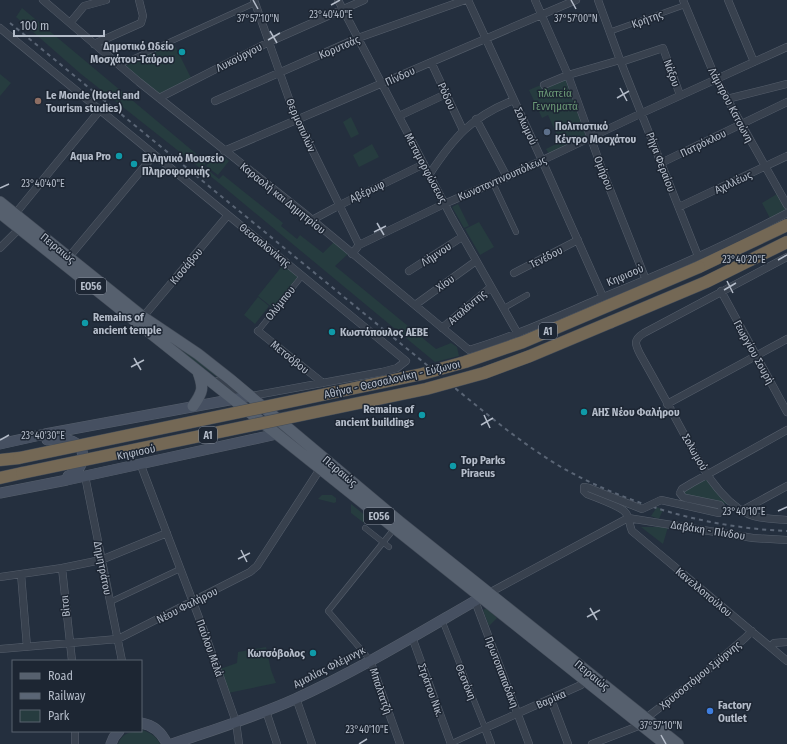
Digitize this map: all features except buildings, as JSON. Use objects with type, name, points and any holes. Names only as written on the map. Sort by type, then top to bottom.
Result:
[{"type":"highway","name":"Αθήνα - Θεσσαλονίκη - Εύζωνοι","points":[[0,460],[19,458],[422,374],[464,362],[523,342],[700,267],[787,225]]},
{"type":"highway","name":"Αθήνα - Θεσσαλονίκη - Εύζωνοι","points":[[0,478],[388,398],[469,378],[530,356],[706,282],[787,242]]},
{"type":"main road","name":"Πειραιώς","points":[[0,202],[15,214],[22,225],[198,372],[585,681],[643,722],[678,744]]},
{"type":"main road","name":"Πειραιώς","points":[[0,213],[22,225],[69,257],[143,317],[198,354],[251,396],[400,522],[481,597],[643,722],[665,744]]},
{"type":"main road","points":[[193,406],[200,396],[202,389],[198,372]]},
{"type":"main road","points":[[0,444],[45,434],[251,396]]},
{"type":"main road","name":"Κηφισού","points":[[0,493],[277,434]]},
{"type":"main road","points":[[0,447],[57,438],[70,440],[76,443],[80,448],[83,460],[78,470],[73,475],[36,486]]},
{"type":"main road","name":"Αμαλίας Φλέμινγκ","points":[[172,744],[266,711],[296,698],[370,660],[481,597]]},
{"type":"main road","points":[[142,723],[157,729],[167,744]]},
{"type":"main road","points":[[111,744],[118,732]]},
{"type":"street","name":"Καραολή και Δημητρίου","points":[[43,0],[159,98],[312,220],[469,350]]},
{"type":"street","points":[[70,23],[84,6],[106,0]]},
{"type":"street","points":[[94,44],[140,22],[142,20],[142,10],[139,0]]},
{"type":"street","name":"Μεταμορφώσεως","points":[[338,0],[444,204],[518,334]]},
{"type":"street","name":"Λυκούργου","points":[[159,98],[269,42],[364,0]]},
{"type":"street","name":"Κορυτσάς","points":[[216,101],[358,38],[466,0]]},
{"type":"street","name":"Σολωμού","points":[[466,0],[486,39],[542,160],[603,297]]},
{"type":"street","name":"Ομήρου","points":[[535,0],[568,75],[590,138],[646,280]]},
{"type":"street","name":"Πίνδου","points":[[224,151],[542,15],[560,3],[576,0]]},
{"type":"street","name":"Ρήγα Φεραίου","points":[[598,0],[698,256]]},
{"type":"street","points":[[728,0],[754,62]]},
{"type":"street","points":[[119,65],[256,1]]},
{"type":"street","name":"Θερμοπυλών","points":[[256,1],[297,120],[359,245]]},
{"type":"street","name":"Κρήτης","points":[[610,32],[684,3]]},
{"type":"street","name":"Λάμπρου Κατσώνη","points":[[684,3],[716,79],[787,205]]},
{"type":"street","name":"Θεσσαλονίκης","points":[[0,28],[406,361],[400,366],[382,372],[251,396]]},
{"type":"street","name":"Κωνσταντινουπόλεως","points":[[352,254],[359,245],[444,204],[787,47]]},
{"type":"street","name":"Νάξου","points":[[544,84],[568,75],[663,48],[680,95]]},
{"type":"street","name":"Ρόδου","points":[[431,62],[463,130]]},
{"type":"street","points":[[727,99],[787,84]]},
{"type":"street","points":[[399,116],[446,94]]},
{"type":"street","points":[[429,175],[444,153],[463,130],[476,119],[494,108],[514,100]]},
{"type":"street","name":"Πατρόκλου","points":[[661,163],[787,102]]},
{"type":"street","points":[[15,214],[100,110]]},
{"type":"street","points":[[476,119],[507,176]]},
{"type":"street","points":[[69,257],[154,154]]},
{"type":"street","name":"Αχιλλέως","points":[[679,207],[787,156]]},
{"type":"street","name":"Αβέρωφ","points":[[312,220],[424,164]]},
{"type":"street","points":[[493,182],[516,232]]},
{"type":"street","name":"Κηφισού","points":[[469,350],[518,334],[646,280],[787,213]]},
{"type":"street","name":"Κισσάβου","points":[[143,317],[228,215]]},
{"type":"street","points":[[0,248],[22,225]]},
{"type":"street","name":"Λήμνου","points":[[410,270],[462,237]]},
{"type":"street","name":"Τενέδου","points":[[514,273],[578,240]]},
{"type":"street","points":[[721,291],[787,257]]},
{"type":"street","name":"Χίου","points":[[415,305],[476,261]]},
{"type":"street","name":"Ολύμπου","points":[[258,331],[302,276]]},
{"type":"street","name":"Αταλάντης","points":[[442,328],[491,287]]},
{"type":"street","name":"Σολωμού","points":[[721,291],[639,336],[636,342],[640,354],[667,404],[708,474],[722,492],[743,510],[757,517],[787,520]]},
{"type":"street","name":"Γεωργίου Σουρή","points":[[721,291],[787,412]]},
{"type":"street","points":[[504,308],[527,294]]},
{"type":"street","name":"Μετσόβου","points":[[258,331],[323,383]]},
{"type":"street","points":[[667,404],[787,338]]},
{"type":"street","points":[[198,372],[204,372],[221,384],[251,396]]},
{"type":"street","points":[[481,597],[628,518],[625,511],[587,494],[583,488],[587,487],[642,509],[661,500],[719,513],[723,510],[720,505],[683,497],[680,493],[682,489],[787,430]]},
{"type":"street","name":"Παύλου Μελά","points":[[140,463],[193,602],[236,722],[239,744]]},
{"type":"street","name":"Νέου Φαλήρου","points":[[0,649],[118,639],[254,570],[320,469]]},
{"type":"street","name":"Δημητράτου","points":[[85,476],[122,660]]},
{"type":"street","points":[[743,510],[787,486]]},
{"type":"street","name":"Δαβάκη - Πίνδου","points":[[628,518],[753,538],[787,540]]},
{"type":"street","name":"Κανελλοπούλου","points":[[628,518],[629,526],[632,531],[787,661]]},
{"type":"street","points":[[365,528],[389,547]]},
{"type":"street","points":[[370,660],[328,611],[394,528]]},
{"type":"street","points":[[0,578],[102,560],[167,533]]},
{"type":"street","name":"Βίτσι","points":[[62,568],[68,637],[72,660]]},
{"type":"street","points":[[110,602],[180,569]]},
{"type":"street","points":[[21,574],[26,647]]},
{"type":"street","name":"Πρωτοπαπαδάκη","points":[[481,597],[529,744]]},
{"type":"street","name":"Θεοτόκη","points":[[442,620],[491,744]]},
{"type":"street","name":"Χρυσοστόμου Σμύρνης","points":[[592,744],[605,742],[643,722],[696,680],[752,631]]},
{"type":"street","name":"Στράτου Νικ.","points":[[412,636],[451,744]]},
{"type":"street","points":[[771,647],[774,643],[787,642]]},
{"type":"street","name":"Μπαλτατζή","points":[[370,660],[400,744]]},
{"type":"street","name":"Βαρίκα","points":[[451,744],[580,685],[585,681]]},
{"type":"street","points":[[296,698],[312,744]]},
{"type":"street","points":[[550,699],[568,744]]},
{"type":"street","points":[[266,711],[277,744]]},
{"type":"street","points":[[75,732],[75,744]]},
{"type":"green space","points":[[22,8],[206,162],[204,167],[219,179],[223,175],[283,223],[281,226],[297,239],[300,235],[323,253],[334,242],[348,254],[335,266],[436,349],[451,343],[457,347],[459,356],[435,362],[219,183],[81,74],[16,17]]},
{"type":"green space","points":[[173,42],[191,78],[159,94],[125,66]]},
{"type":"green space","points":[[0,74],[11,83],[0,96]]},
{"type":"green space","name":"πλατεία Γεννηματά","points":[[565,78],[586,136],[549,154],[546,149],[560,142],[548,115],[542,118],[529,90],[543,84]]},
{"type":"green space","points":[[351,117],[359,134],[351,138],[343,122]]},
{"type":"green space","points":[[372,144],[379,157],[359,167],[353,155]]},
{"type":"green space","points":[[223,156],[229,161],[218,175],[206,166],[213,158]]},
{"type":"green space","points":[[777,194],[787,210],[770,218],[762,203]]},
{"type":"green space","points":[[458,204],[469,226],[464,228],[452,207]]},
{"type":"green space","points":[[479,222],[494,247],[480,255],[465,229]]},
{"type":"green space","points":[[283,265],[299,277],[273,308],[258,296]]},
{"type":"green space","points":[[258,297],[269,306],[255,324],[244,315]]},
{"type":"green space","points":[[157,332],[220,375],[225,383],[156,333]]},
{"type":"green space","points":[[706,479],[731,505],[685,495],[683,492]]},
{"type":"green space","points":[[322,495],[332,495],[336,498],[336,502],[334,503],[318,499]]},
{"type":"green space","points":[[351,504],[372,521],[364,523],[351,513]]},
{"type":"green space","points":[[657,507],[663,510],[659,519],[651,516]]},
{"type":"green space","points":[[641,527],[668,527],[663,544]]},
{"type":"green space","points":[[485,609],[497,618],[489,626],[483,610]]},
{"type":"green space","points":[[266,647],[271,670],[276,683],[228,693],[220,669],[237,663],[238,652]]},
{"type":"green space","points":[[142,730],[147,732],[157,739],[160,744],[118,744],[123,736],[128,733],[142,732]]},
{"type":"railway","points":[[10,23],[483,411],[549,460],[587,481],[614,493],[670,512],[728,525],[787,531]]},
{"type":"place","name":"Δημοτικό Ωδείο Μοσχάτου-Ταύρου","points":[[182,52]]},
{"type":"place","name":"Le Monde (Hotel and Tourism studies)","points":[[38,101]]},
{"type":"place","name":"Πολιτιστικό Κέντρο Μοσχάτου","points":[[547,132]]},
{"type":"place","name":"Aqua Pro","points":[[119,156]]},
{"type":"place","name":"Ελληνικό Μουσείο Πληροφορικής","points":[[134,164]]},
{"type":"place","name":"Remains of ancient temple","points":[[85,323]]},
{"type":"place","name":"Κωστόπουλος ΑΕΒΕ","points":[[332,332]]},
{"type":"place","name":"ΑΗΣ Νέου Φαλήρου","points":[[584,412]]},
{"type":"place","name":"Remains of ancient buildings","points":[[422,415]]},
{"type":"place","name":"Top Parks Piraeus","points":[[453,466]]},
{"type":"place","name":"Κωτσόβολος","points":[[313,653]]},
{"type":"place","name":"Factory Outlet","points":[[710,711]]}]
